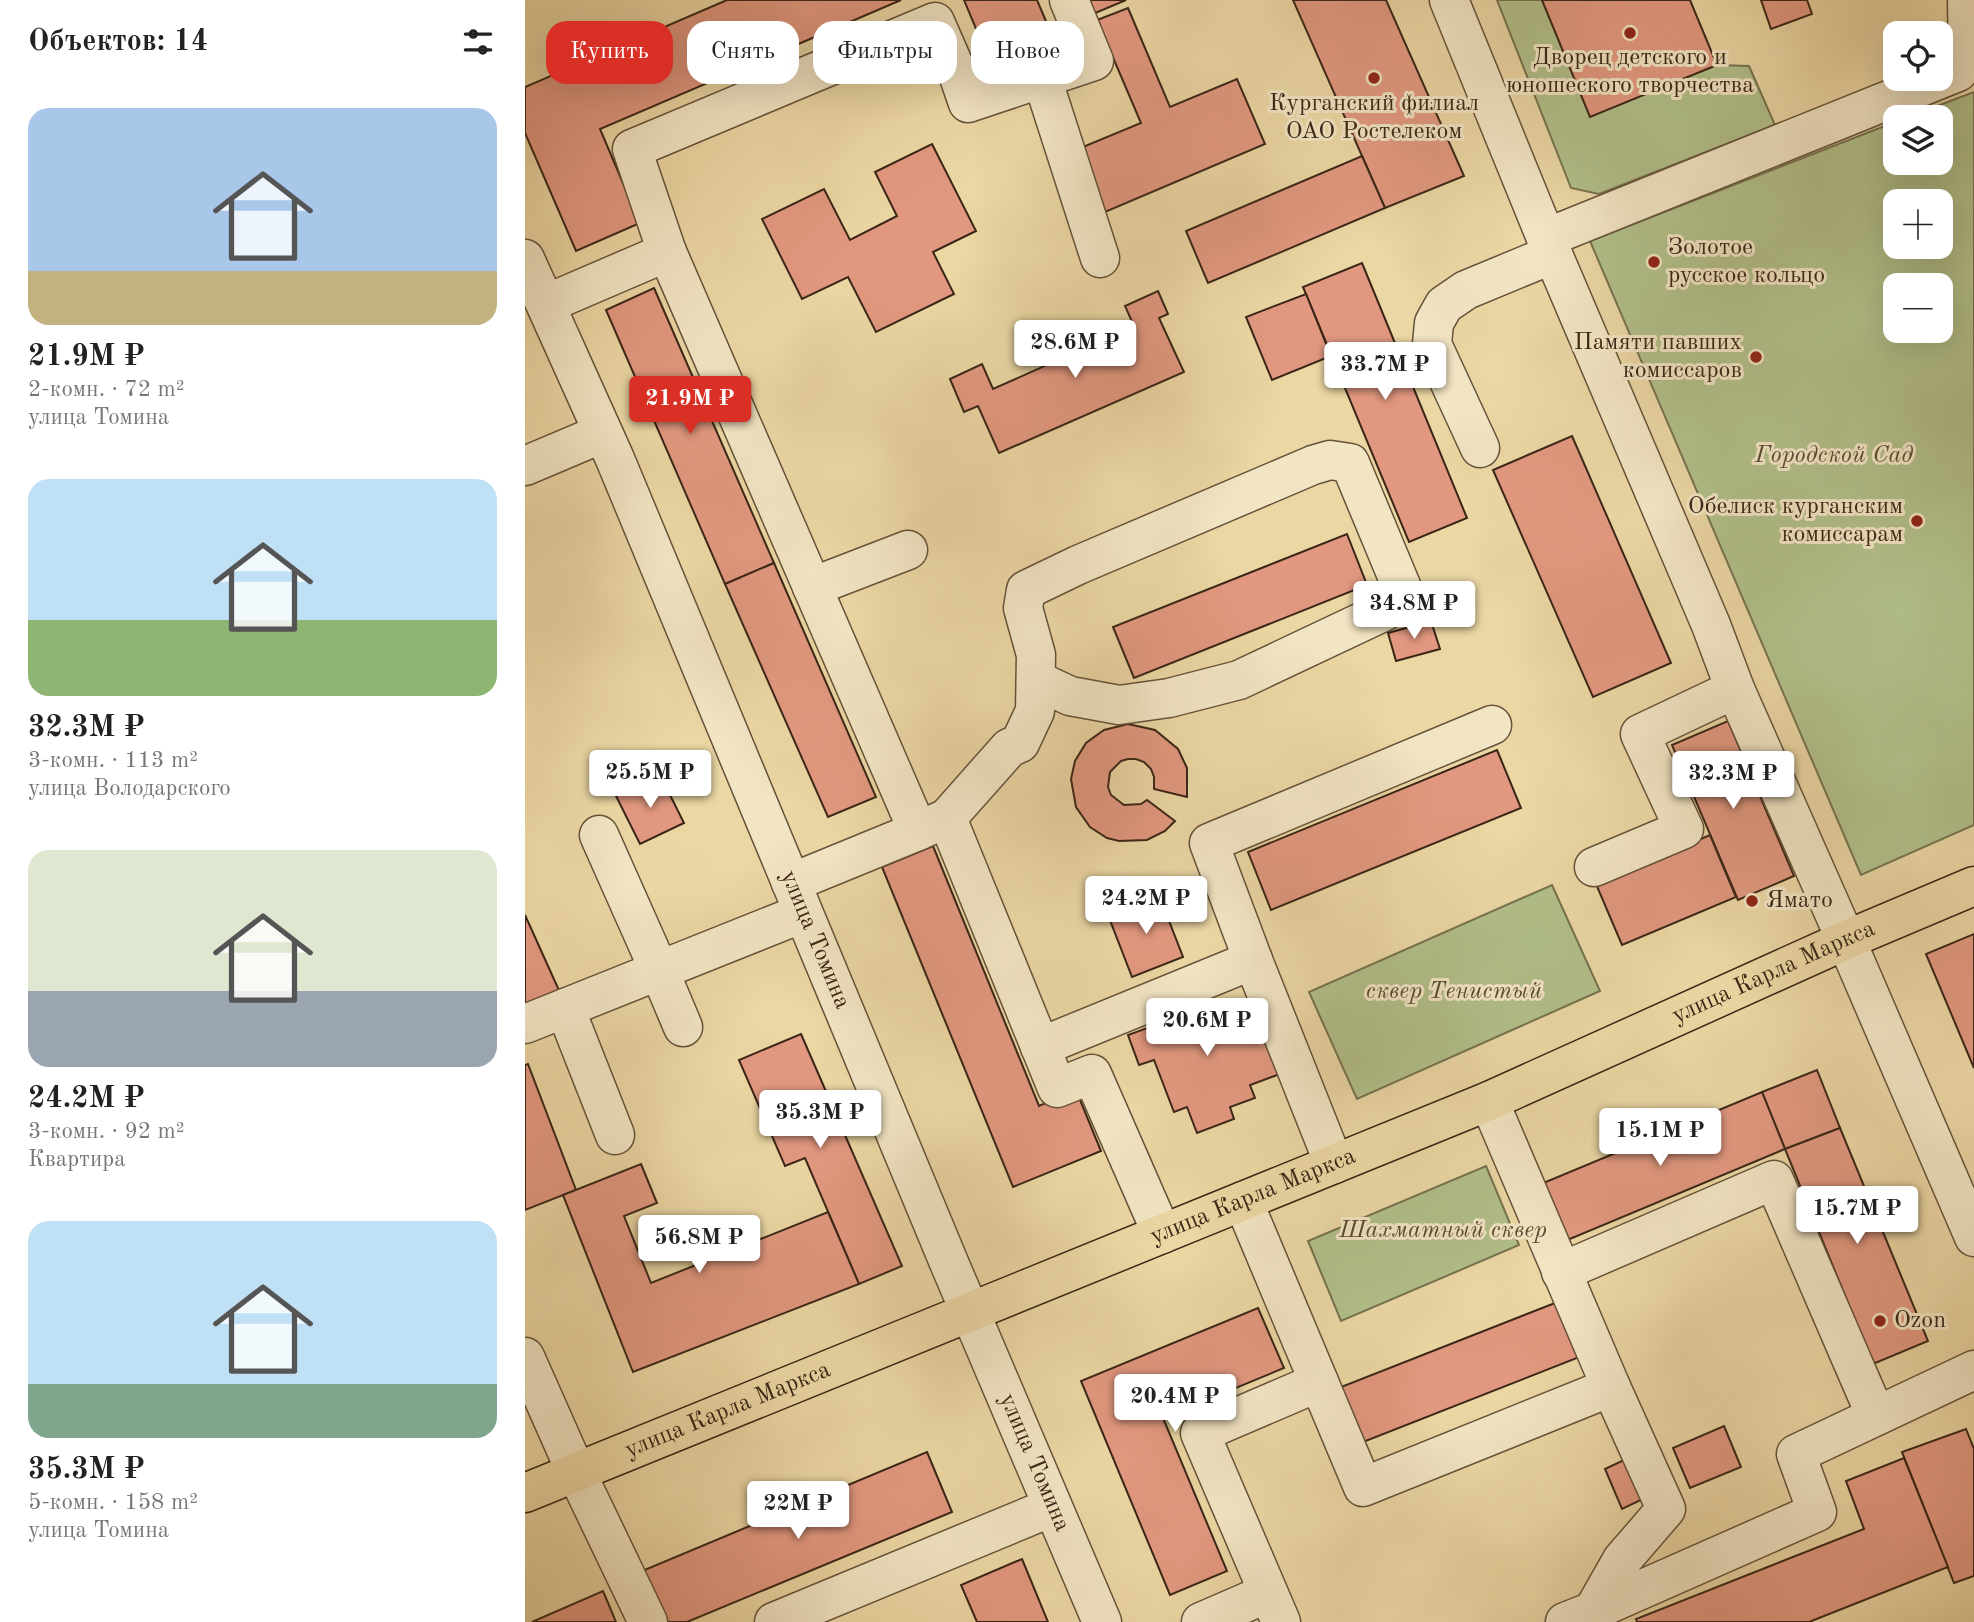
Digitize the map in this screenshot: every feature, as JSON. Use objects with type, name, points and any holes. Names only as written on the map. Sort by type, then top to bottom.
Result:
[{"type":"main road","name":"улица Карла Маркса","points":[[525,1493],[1489,1101],[1846,940],[1974,886]]},
{"type":"street","points":[[1069,0],[1078,21]]},
{"type":"street","points":[[1449,0],[1711,625],[1735,689],[1974,1237]]},
{"type":"street","points":[[1480,447],[1432,344],[1434,323],[1444,305],[1466,290],[1550,246],[1958,72],[1968,57],[1967,0]]},
{"type":"street","points":[[1024,84],[968,103],[935,22],[632,149],[667,252],[812,587],[932,825],[1040,1047],[1057,1088],[1093,1074],[1162,1234]]},
{"type":"street","points":[[1084,37],[1094,61],[1084,64]]},
{"type":"street","points":[[1044,84],[1100,258]]},
{"type":"street","points":[[546,304],[667,252]]},
{"type":"street","name":"улица Томина","points":[[525,259],[603,433],[970,1314],[1102,1622]]},
{"type":"street","points":[[525,466],[603,433]]},
{"type":"street","points":[[525,1024],[659,970],[932,825],[1009,748],[1020,743],[1035,711],[1036,655],[1023,608],[1026,590],[1078,565],[1313,465],[1330,460],[1350,463],[1402,588],[1398,601],[1385,611],[1239,680],[1168,698],[1119,705],[1070,696],[1036,680]]},
{"type":"street","points":[[812,587],[908,550]]},
{"type":"street","points":[[1594,867],[1683,829],[1640,734],[1735,689]]},
{"type":"street","points":[[1334,1164],[1209,843],[1492,725]]},
{"type":"street","points":[[599,835],[683,1027]]},
{"type":"street","points":[[1040,1047],[1253,960]]},
{"type":"street","points":[[565,1008],[615,1135]]},
{"type":"street","points":[[1489,1101],[1665,1509],[1622,1560],[1585,1619]]},
{"type":"street","points":[[1561,1272],[1774,1180],[1876,1416]]},
{"type":"street","points":[[1243,1201],[1363,1487],[1611,1387]]},
{"type":"street","points":[[525,1357],[576,1472],[648,1622]]},
{"type":"street","points":[[1585,1619],[1817,1513],[1796,1454],[1974,1370]]},
{"type":"street","points":[[1201,1622],[1274,1607],[1200,1433],[1319,1382]]},
{"type":"street","points":[[774,1622],[1052,1507]]},
{"type":"green space","points":[[1497,0],[1542,0],[1590,116],[1717,65],[1749,66],[1775,125],[1599,194],[1571,188]]},
{"type":"green space","name":"Городской Сад","points":[[1974,92],[1974,825],[1861,875],[1590,241],[1883,127],[1883,175],[1953,175],[1953,105],[1940,105]]},
{"type":"green space","name":"сквер Тенистый","points":[[1552,885],[1600,991],[1357,1099],[1309,992]]},
{"type":"green space","name":"Шахматный сквер","points":[[1486,1166],[1519,1245],[1341,1321],[1308,1241]]},
{"type":"building","points":[[727,0],[901,0],[852,21],[813,21],[813,38],[799,44],[799,21],[687,21],[687,84],[705,84],[600,129],[640,223],[576,251],[525,133],[525,87],[546,78],[546,84],[673,84],[673,23]]},
{"type":"building","points":[[964,0],[1037,0],[1046,21],[973,21]]},
{"type":"building","points":[[1087,0],[1126,0],[1093,14]]},
{"type":"building","name":"Курганский филиал ОАО Ростелеком","points":[[1293,0],[1386,0],[1464,176],[1385,208]]},
{"type":"building","name":"Дворец детского и юношеского творчества","points":[[1542,0],[1690,0],[1717,65],[1590,117]]},
{"type":"building","points":[[1761,0],[1807,0],[1812,14],[1771,29]]},
{"type":"building","points":[[1128,8],[1170,107],[1237,79],[1265,144],[1105,212],[1078,149],[1141,123],[1097,20]]},
{"type":"building","points":[[932,144],[976,231],[933,252],[954,294],[876,332],[848,277],[802,299],[762,219],[824,189],[850,240],[897,216],[875,172]]},
{"type":"building","points":[[1362,156],[1385,208],[1208,283],[1186,231]]},
{"type":"building","points":[[1362,263],[1467,518],[1409,542],[1303,287]]},
{"type":"building","points":[[654,288],[774,563],[725,584],[606,310]]},
{"type":"building","points":[[1158,291],[1168,314],[1159,318],[1184,372],[999,453],[978,406],[964,412],[950,379],[982,364],[993,389],[1134,326],[1125,306]]},
{"type":"building","points":[[1306,294],[1331,356],[1272,380],[1246,317]]},
{"type":"building","points":[[1572,436],[1671,663],[1593,697],[1493,470]]},
{"type":"building","points":[[1347,534],[1367,585],[1134,678],[1113,627]]},
{"type":"building","points":[[774,563],[876,797],[828,817],[725,584]]},
{"type":"building","points":[[1431,621],[1440,649],[1396,661],[1388,633]]},
{"type":"building","points":[[1728,721],[1794,876],[1738,900],[1672,745]]},
{"type":"building","points":[[1128,724],[1155,730],[1178,749],[1187,768],[1187,797],[1154,789],[1151,769],[1136,759],[1121,761],[1110,772],[1108,787],[1111,795],[1124,805],[1141,804],[1147,800],[1175,821],[1165,831],[1147,840],[1119,841],[1107,838],[1090,827],[1076,807],[1071,779],[1075,761],[1086,743],[1104,730]]},
{"type":"building","points":[[1497,750],[1521,808],[1271,910],[1248,852]]},
{"type":"building","points":[[660,775],[684,823],[640,844],[616,796]]},
{"type":"building","points":[[1710,835],[1736,897],[1622,945],[1596,884]]},
{"type":"building","points":[[933,846],[1039,1106],[1076,1090],[1101,1151],[1013,1187],[882,867]]},
{"type":"building","points":[[1159,895],[1183,957],[1132,977],[1108,915]]},
{"type":"building","points":[[525,915],[562,997],[525,1014]]},
{"type":"building","points":[[1974,934],[1974,1068],[1926,954]]},
{"type":"building","points":[[1193,997],[1200,1017],[1253,998],[1280,1074],[1250,1085],[1255,1098],[1230,1107],[1234,1119],[1197,1133],[1187,1107],[1174,1112],[1154,1060],[1139,1065],[1128,1035],[1153,1026],[1149,1013]]},
{"type":"building","points":[[801,1034],[902,1266],[859,1284],[805,1158],[785,1166],[739,1060]]},
{"type":"building","points":[[528,1064],[576,1190],[525,1210],[525,1065]]},
{"type":"building","points":[[1817,1070],[1840,1128],[1785,1149],[1762,1092]]},
{"type":"building","points":[[1762,1092],[1785,1149],[1558,1244],[1536,1186]]},
{"type":"building","points":[[1840,1128],[1928,1341],[1873,1364],[1785,1149]]},
{"type":"building","points":[[641,1164],[657,1203],[624,1216],[651,1283],[828,1212],[859,1284],[633,1372],[563,1195]]},
{"type":"building","points":[[1560,1301],[1582,1356],[1358,1444],[1336,1389]]},
{"type":"building","points":[[1258,1308],[1284,1368],[1163,1418],[1227,1571],[1170,1595],[1081,1381]]},
{"type":"building","points":[[1724,1426],[1741,1467],[1690,1488],[1673,1448]]},
{"type":"building","points":[[1966,1429],[1974,1449],[1974,1576],[1954,1583],[1902,1452]]},
{"type":"building","points":[[927,1452],[952,1512],[687,1622],[663,1622],[642,1571]]},
{"type":"building","points":[[1628,1458],[1645,1498],[1622,1509],[1605,1469]]},
{"type":"building","points":[[1904,1458],[1948,1567],[1809,1622],[1637,1622],[1636,1619],[1864,1529],[1846,1481]]},
{"type":"building","points":[[1022,1559],[1048,1622],[977,1622],[961,1585]]},
{"type":"building","points":[[603,1591],[616,1622],[532,1622]]},
{"type":"place","name":"Дворец детского и юношеского творчества","points":[[1630,33]]},
{"type":"place","name":"Курганский филиал ОАО Ростелеком","points":[[1374,78]]},
{"type":"place","name":"Золотое русское кольцо","points":[[1654,262]]},
{"type":"place","name":"Памяти павших комиссаров","points":[[1756,357]]},
{"type":"place","name":"Обелиск курганским комиссарам","points":[[1917,521]]},
{"type":"place","name":"Ямато","points":[[1752,901]]},
{"type":"place","name":"Ozon","points":[[1880,1321]]}]
